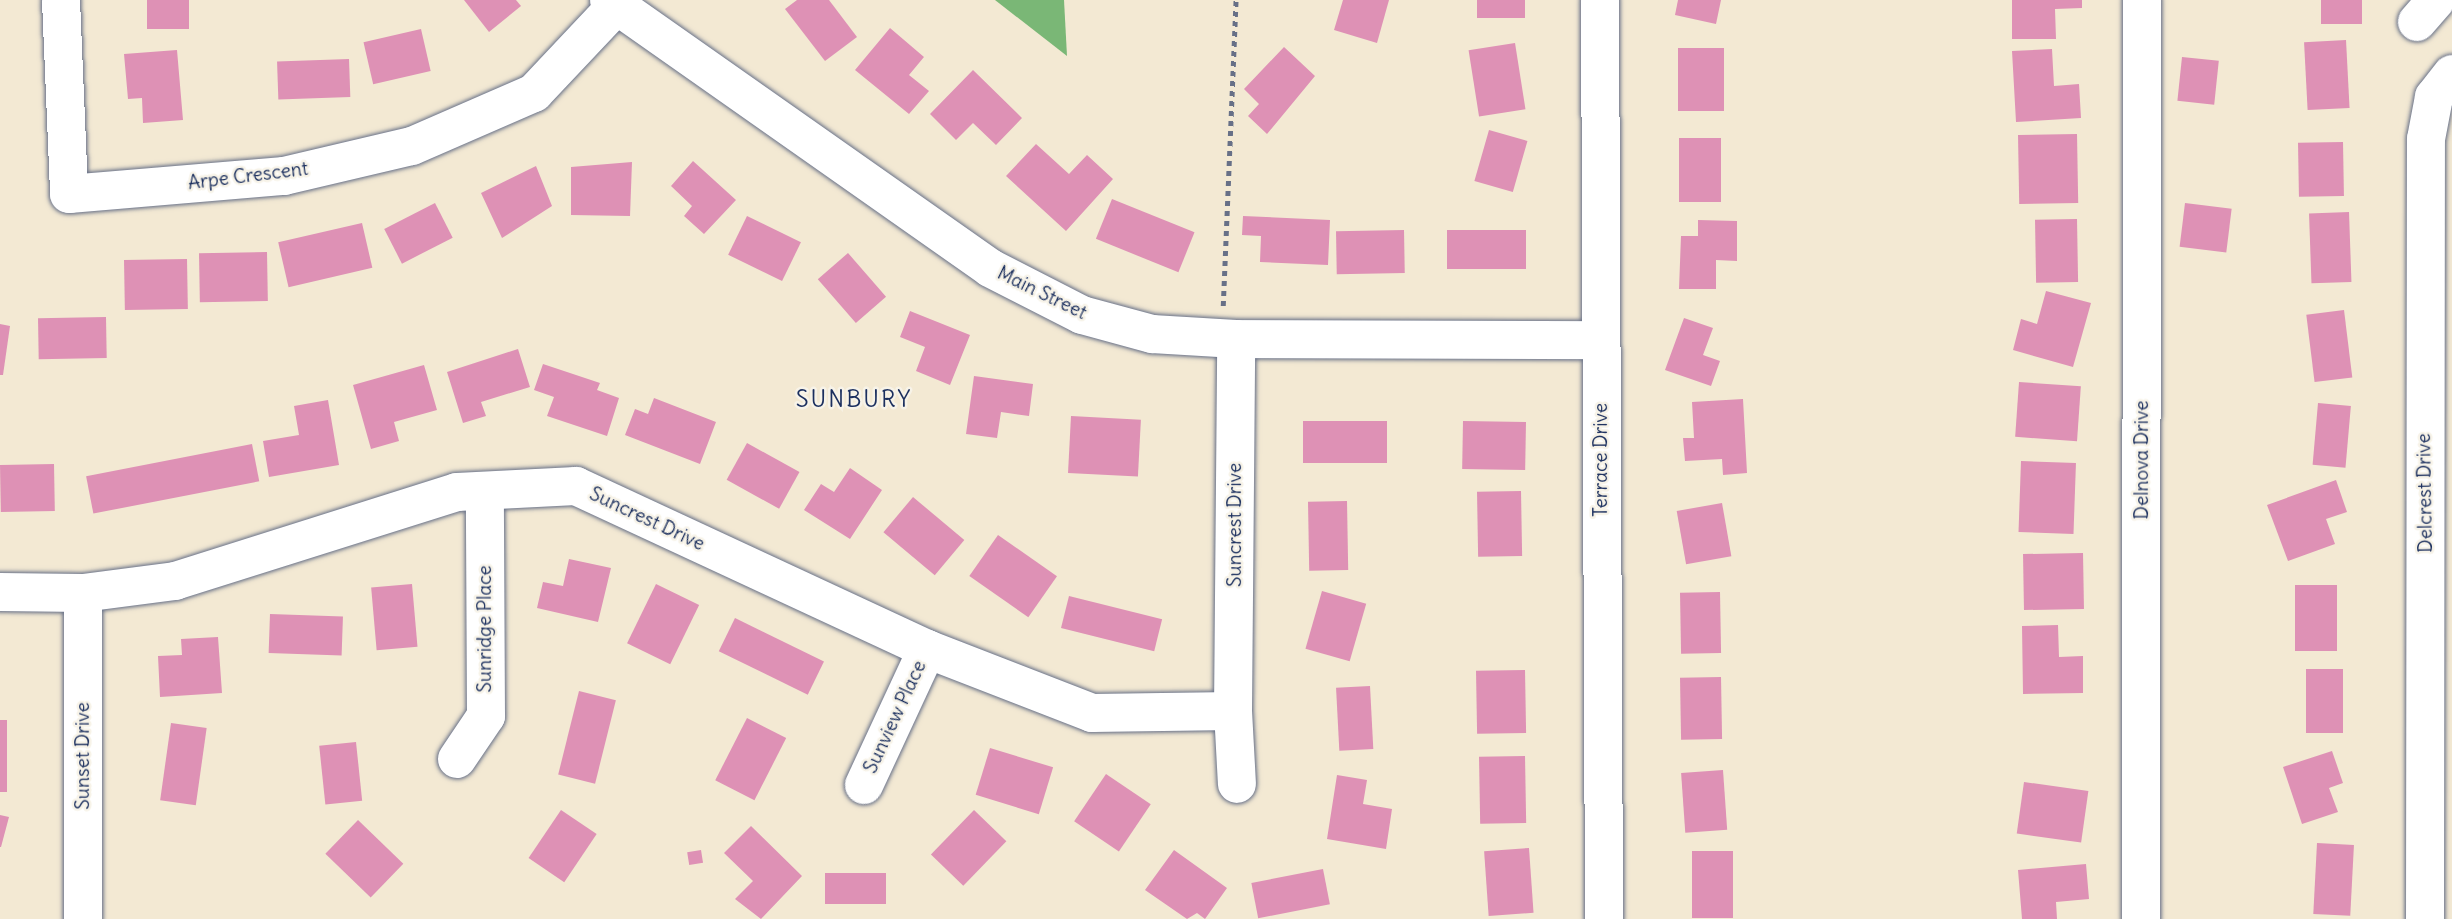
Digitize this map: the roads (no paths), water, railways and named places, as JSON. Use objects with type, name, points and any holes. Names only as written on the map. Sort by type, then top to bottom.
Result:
[{"type":"street","name":"Arpe Crescent","points":[[61,0],[69,194],[284,176],[412,146],[534,93],[612,4]]},
{"type":"street","name":"Terrace Drive","points":[[1600,0],[1604,919]]},
{"type":"street","name":"Delnova Drive","points":[[2141,919],[2142,0]]},
{"type":"street","name":"Main Street","points":[[612,4],[990,268],[1082,315],[1152,334],[1229,339],[1600,340]]},
{"type":"street","name":"Delcrest Drive","points":[[2426,919],[2439,521],[2426,139],[2434,97],[2452,74]]},
{"type":"street","name":"Suncrest Drive","points":[[1229,339],[1233,711],[1237,784]]},
{"type":"street","name":"Suncrest Drive","points":[[0,592],[83,593],[175,581],[457,492],[576,486],[927,649],[1092,713],[1233,711]]},
{"type":"street","name":"Sunridge Place","points":[[457,759],[486,716],[485,491]]},
{"type":"street","name":"Sunset Drive","points":[[83,593],[83,919]]},
{"type":"street","name":"Sunview Place","points":[[864,785],[927,649]]},
{"type":"district","name":"SUNBURY","points":[[854,399]]}]
